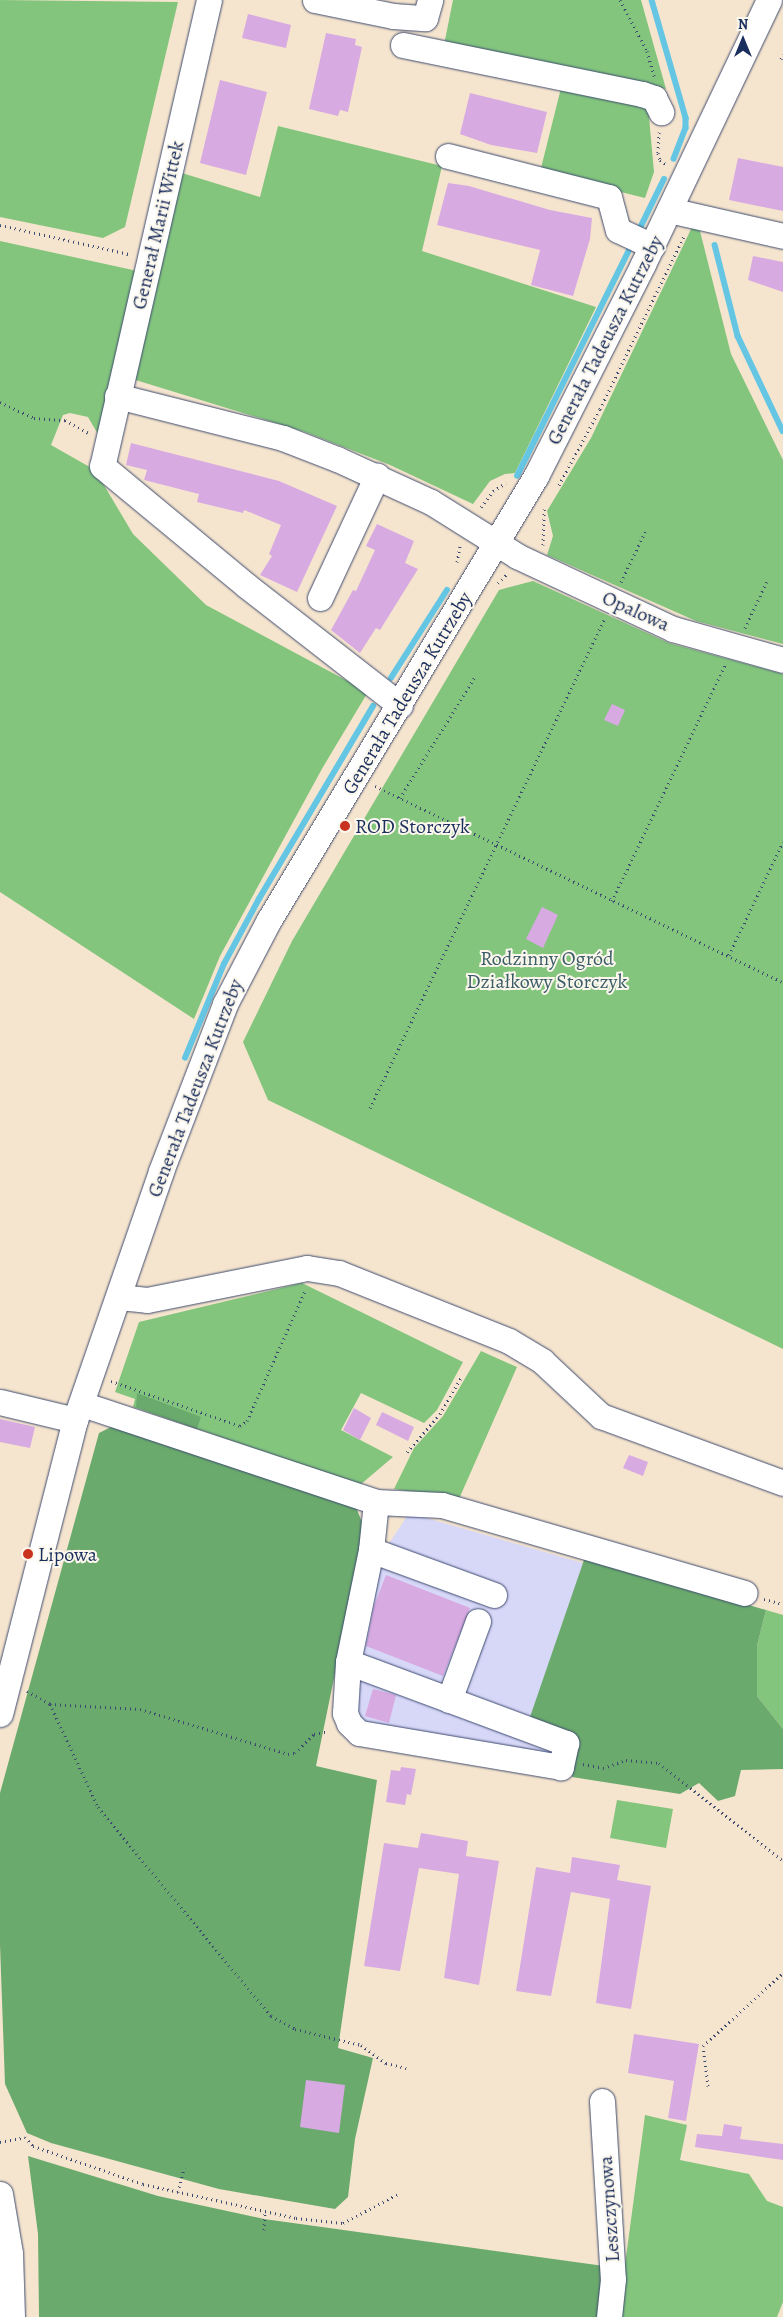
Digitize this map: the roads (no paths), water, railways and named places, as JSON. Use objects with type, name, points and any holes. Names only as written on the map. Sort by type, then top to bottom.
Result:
[{"type":"street","name":"Generał Marii Wittek","points":[[209,0],[151,259],[104,448],[102,466],[247,586],[400,705]]},
{"type":"street","points":[[315,0],[393,16],[425,18],[430,0]]},
{"type":"street","name":"Generała Tadeusza Kutrzeby","points":[[80,1408],[161,1171],[225,1004],[270,920],[536,476],[652,246],[684,173],[769,0]]},
{"type":"street","points":[[403,45],[657,105]]},
{"type":"street","points":[[448,156],[609,197],[618,230],[652,246]]},
{"type":"street","points":[[669,210],[783,236]]},
{"type":"street","name":"Opalowa","points":[[117,396],[283,438],[377,476],[430,502],[496,544],[609,607],[672,629],[783,660]]},
{"type":"street","points":[[320,598],[377,476]]},
{"type":"street","points":[[119,1297],[147,1300],[307,1268],[339,1273],[509,1341],[542,1361],[601,1416],[783,1483]]},
{"type":"street","points":[[0,1402],[80,1408],[376,1502],[442,1505],[744,1593]]},
{"type":"street","points":[[0,1714],[80,1408]]},
{"type":"street","points":[[348,1662],[566,1744],[561,1767],[359,1733],[348,1723],[344,1690],[348,1662],[371,1550],[376,1502]]},
{"type":"street","points":[[371,1550],[494,1595]]},
{"type":"street","points":[[449,1700],[478,1621]]},
{"type":"street","name":"Leszczynowa","points":[[602,2101],[613,2279],[609,2317]]},
{"type":"street","points":[[0,2194],[10,2253],[12,2317]]},
{"type":"waterway","points":[[652,0],[686,118],[686,128],[674,159]]},
{"type":"waterway","points":[[641,226],[664,179]]},
{"type":"waterway","points":[[715,245],[738,336],[783,431]]},
{"type":"waterway","points":[[517,476],[629,250]]},
{"type":"waterway","points":[[391,678],[447,590]]},
{"type":"waterway","points":[[185,1058],[224,964],[259,899],[373,706]]},
{"type":"place","name":"ROD Storczyk","points":[[345,826]]},
{"type":"place","name":"Lipowa","points":[[28,1554]]},
{"type":"park label","name":"Rodzinny Ogród Działkowy Storczyk","points":[[547,970]]}]
